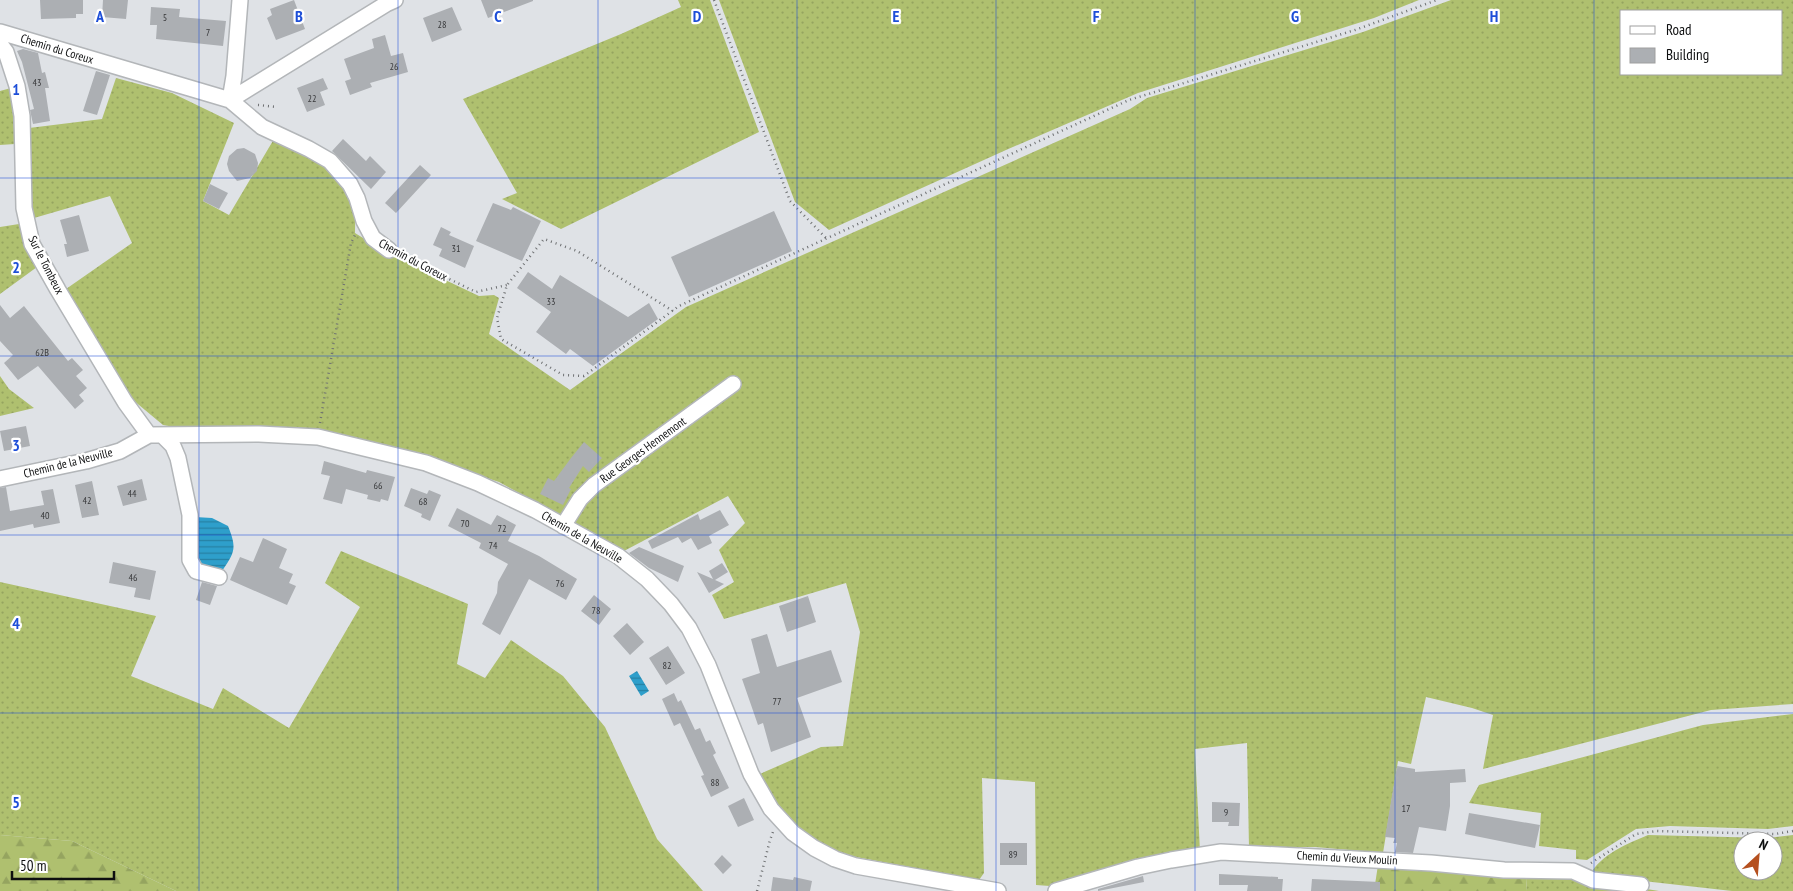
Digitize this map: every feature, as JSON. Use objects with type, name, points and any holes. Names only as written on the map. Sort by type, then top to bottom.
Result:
[{"type":"street","points":[[230,100],[234,76],[240,0]]},
{"type":"street","points":[[230,100],[395,0]]},
{"type":"street","name":"Chemin du Coreux","points":[[0,32],[230,100],[262,127],[309,149],[330,162],[350,184],[357,198],[364,221],[373,238],[389,250]]},
{"type":"street","name":"Sur le Tombeux","points":[[0,44],[6,52],[22,116],[24,208],[32,244],[125,402],[155,435]]},
{"type":"street","name":"Rue Georges Hennemont","points":[[563,526],[580,499],[594,485],[733,384]]},
{"type":"street","name":"Chemin de la Neuville","points":[[0,479],[120,451],[155,435],[268,434],[318,437],[426,463],[452,472],[563,526],[618,556],[647,579],[671,604],[683,620],[708,665],[751,774],[771,809],[793,833],[814,848],[835,859],[856,866],[998,891]]},
{"type":"street","points":[[155,435],[172,446],[178,458],[190,515],[190,560],[196,571],[218,577]]},
{"type":"street","name":"Chemin du Vieux Moulin","points":[[1056,891],[1138,867],[1220,852],[1431,863],[1504,870],[1573,871],[1594,880],[1641,885]]},
{"type":"path","points":[[714,0],[790,201],[826,238]]},
{"type":"path","points":[[673,311],[577,251],[544,239],[507,285],[498,318],[501,339],[563,375],[584,376],[673,311],[679,306],[1129,100],[1355,30],[1437,0]]},
{"type":"path","points":[[318,437],[351,243],[358,227],[364,221]]},
{"type":"path","name":"Chemin du Coreux","points":[[389,250],[476,292],[507,285]]},
{"type":"path","points":[[757,891],[770,840],[779,819]]},
{"type":"path","points":[[1573,871],[1594,861],[1636,834],[1657,831],[1775,834],[1793,831]]},
{"type":"green space","points":[[678,0],[710,0],[759,132],[561,229],[502,199],[517,193],[463,99],[621,34],[681,7]]},
{"type":"green space","points":[[719,0],[1419,0],[1374,18],[1138,93],[829,230],[795,202]]},
{"type":"green space","points":[[1451,0],[1793,0],[1793,704],[1711,710],[1483,769],[1493,715],[1426,697],[1411,764],[1398,761],[1383,853],[1315,847],[1249,847],[1247,743],[1195,749],[1200,852],[1154,855],[1050,886],[1036,885],[1035,782],[982,778],[984,873],[979,880],[845,855],[804,837],[780,810],[760,774],[821,747],[843,746],[860,632],[846,583],[724,619],[712,595],[734,582],[719,550],[745,523],[728,496],[624,551],[499,482],[397,449],[163,425],[133,400],[66,289],[132,243],[110,196],[34,218],[30,195],[29,128],[102,119],[116,78],[172,93],[234,123],[203,201],[229,215],[274,139],[309,156],[332,171],[349,190],[355,209],[355,233],[384,251],[479,296],[494,295],[499,298],[489,334],[570,390],[686,307],[1130,109],[1147,98],[1363,32]]},
{"type":"green space","points":[[11,88],[15,144],[0,145],[0,91]]},
{"type":"green space","points":[[19,224],[37,267],[0,294],[0,227]]},
{"type":"green space","points":[[0,376],[9,389],[34,408],[0,416]]},
{"type":"green space","points":[[341,551],[468,604],[457,664],[485,678],[511,640],[563,676],[605,727],[657,839],[703,891],[176,891],[72,841],[0,835],[0,582],[156,616],[131,676],[213,709],[223,688],[289,728],[360,607],[325,583]]},
{"type":"green space","points":[[1793,714],[1793,826],[1768,829],[1670,826],[1636,829],[1587,860],[1576,859],[1576,850],[1539,846],[1541,813],[1469,803],[1479,785],[1703,725]]},
{"type":"green space","points":[[0,835],[72,841],[176,891],[0,891]]},
{"type":"green space","points":[[1648,835],[1733,837],[1733,881],[1783,881],[1783,836],[1793,835],[1793,891],[1732,891],[1590,875],[1601,861],[1623,846]]},
{"type":"green space","points":[[1378,865],[1527,878],[1526,891],[1374,891]]},
{"type":"green space","points":[[1572,877],[1659,891],[1526,891],[1527,878]]},
{"type":"water","points":[[195,517],[212,518],[228,526],[233,540],[233,550],[230,559],[222,571],[201,567],[195,558]]},
{"type":"water","points":[[637,671],[649,691],[641,696],[629,676]]},
{"type":"building","points":[[40,0],[83,0],[83,14],[76,14],[76,18],[41,19]]},
{"type":"building","points":[[103,0],[128,0],[126,19],[102,17]]},
{"type":"building","points":[[294,0],[305,29],[276,40],[267,18],[272,15],[270,9]]},
{"type":"building","points":[[481,0],[533,0],[533,1],[488,18]]},
{"type":"building","points":[[151,7],[180,9],[179,17],[226,21],[223,46],[156,39],[157,25],[150,25]]},
{"type":"building","points":[[452,7],[462,30],[432,42],[423,18]]},
{"type":"building","points":[[385,35],[391,56],[403,53],[408,72],[370,83],[372,87],[350,95],[345,81],[351,79],[344,59],[374,48],[372,39]]},
{"type":"building","points":[[23,49],[38,53],[42,73],[45,72],[49,88],[45,88],[50,121],[33,124],[30,110],[34,109],[22,62],[17,51]]},
{"type":"building","points":[[96,71],[110,75],[97,115],[83,111]]},
{"type":"building","points":[[323,78],[328,89],[320,92],[325,105],[307,112],[297,88]]},
{"type":"building","points":[[343,139],[366,161],[370,156],[386,172],[371,189],[332,151]]},
{"type":"building","points":[[244,148],[255,154],[258,163],[257,171],[250,178],[237,181],[229,171],[227,164],[229,156],[237,149]]},
{"type":"building","points":[[420,165],[431,175],[396,213],[385,203]]},
{"type":"building","points":[[210,184],[228,193],[219,209],[203,201]]},
{"type":"building","points":[[493,203],[511,210],[513,207],[541,221],[522,261],[476,241]]},
{"type":"building","points":[[774,211],[792,251],[689,297],[671,257]]},
{"type":"building","points":[[79,215],[89,251],[67,257],[64,244],[67,244],[60,220]]},
{"type":"building","points":[[441,227],[451,232],[449,235],[474,246],[465,268],[439,256],[442,249],[433,245]]},
{"type":"building","points":[[528,272],[552,289],[560,275],[628,317],[649,303],[658,319],[593,366],[570,349],[566,354],[536,332],[551,312],[517,288]]},
{"type":"building","points":[[0,305],[10,318],[24,306],[68,361],[72,358],[83,370],[76,376],[87,388],[79,395],[84,401],[75,409],[38,366],[18,380],[4,363],[13,355],[0,341]]},
{"type":"building","points":[[26,426],[30,446],[4,451],[0,431]]},
{"type":"building","points":[[584,442],[602,458],[589,472],[583,466],[569,488],[571,489],[563,505],[540,494],[548,478],[554,481]]},
{"type":"building","points":[[324,461],[366,473],[367,470],[395,477],[388,501],[381,499],[380,502],[367,499],[368,495],[346,489],[342,504],[323,499],[330,476],[321,474]]},
{"type":"building","points":[[142,479],[147,500],[123,506],[117,486]]},
{"type":"building","points":[[92,481],[99,515],[82,518],[75,485]]},
{"type":"building","points":[[6,487],[10,511],[44,505],[41,491],[53,489],[60,523],[34,528],[33,524],[0,531],[0,488]]},
{"type":"building","points":[[411,488],[427,494],[429,490],[441,495],[430,521],[421,517],[422,514],[404,506]]},
{"type":"building","points":[[457,508],[491,525],[497,515],[516,525],[508,541],[539,556],[577,579],[566,600],[529,579],[500,635],[482,624],[497,593],[498,582],[508,564],[479,548],[481,543],[448,526]]},
{"type":"building","points":[[720,510],[729,525],[709,536],[712,543],[698,550],[691,538],[682,543],[678,537],[652,549],[648,541],[698,514],[700,520]]},
{"type":"building","points":[[263,538],[287,549],[279,568],[293,574],[289,583],[296,586],[287,605],[230,580],[240,557],[253,562]]},
{"type":"building","points":[[639,547],[684,566],[678,582],[649,568],[629,553]]},
{"type":"building","points":[[113,562],[156,571],[150,600],[134,597],[136,588],[109,583]]},
{"type":"building","points":[[722,563],[728,572],[715,580],[724,584],[709,593],[697,572],[713,579],[709,571]]},
{"type":"building","points":[[202,582],[217,586],[210,605],[196,600]]},
{"type":"building","points":[[594,595],[611,609],[599,625],[581,611]]},
{"type":"building","points":[[808,596],[816,622],[787,632],[779,606]]},
{"type":"building","points":[[627,623],[644,642],[630,655],[613,636]]},
{"type":"building","points":[[767,634],[777,667],[831,650],[842,682],[797,698],[811,737],[771,752],[763,723],[758,725],[742,679],[760,673],[751,639]]},
{"type":"building","points":[[668,646],[685,673],[666,685],[649,658]]},
{"type":"building","points":[[674,693],[678,702],[681,700],[695,730],[700,728],[706,742],[710,740],[716,753],[713,755],[729,788],[711,797],[701,776],[704,775],[680,723],[674,726],[662,699]]},
{"type":"building","points":[[1397,766],[1415,769],[1415,772],[1465,769],[1466,782],[1450,783],[1450,806],[1446,831],[1419,827],[1413,853],[1395,852],[1397,843],[1393,843],[1395,838],[1385,837]]},
{"type":"building","points":[[744,798],[754,820],[738,827],[728,806]]},
{"type":"building","points":[[1212,802],[1240,803],[1239,826],[1228,826],[1229,822],[1212,822]]},
{"type":"building","points":[[1469,813],[1540,825],[1535,848],[1465,834]]},
{"type":"building","points":[[1000,843],[1027,843],[1027,865],[1000,865]]},
{"type":"building","points":[[722,855],[732,865],[723,874],[714,864]]},
{"type":"building","points":[[1219,874],[1278,877],[1278,879],[1283,879],[1282,891],[1247,891],[1248,885],[1219,885]]},
{"type":"building","points":[[1143,876],[1144,882],[1098,891],[1098,889]]},
{"type":"building","points":[[773,877],[793,880],[794,877],[812,881],[810,891],[771,891]]},
{"type":"building","points":[[1312,879],[1380,882],[1380,891],[1311,891]]}]
